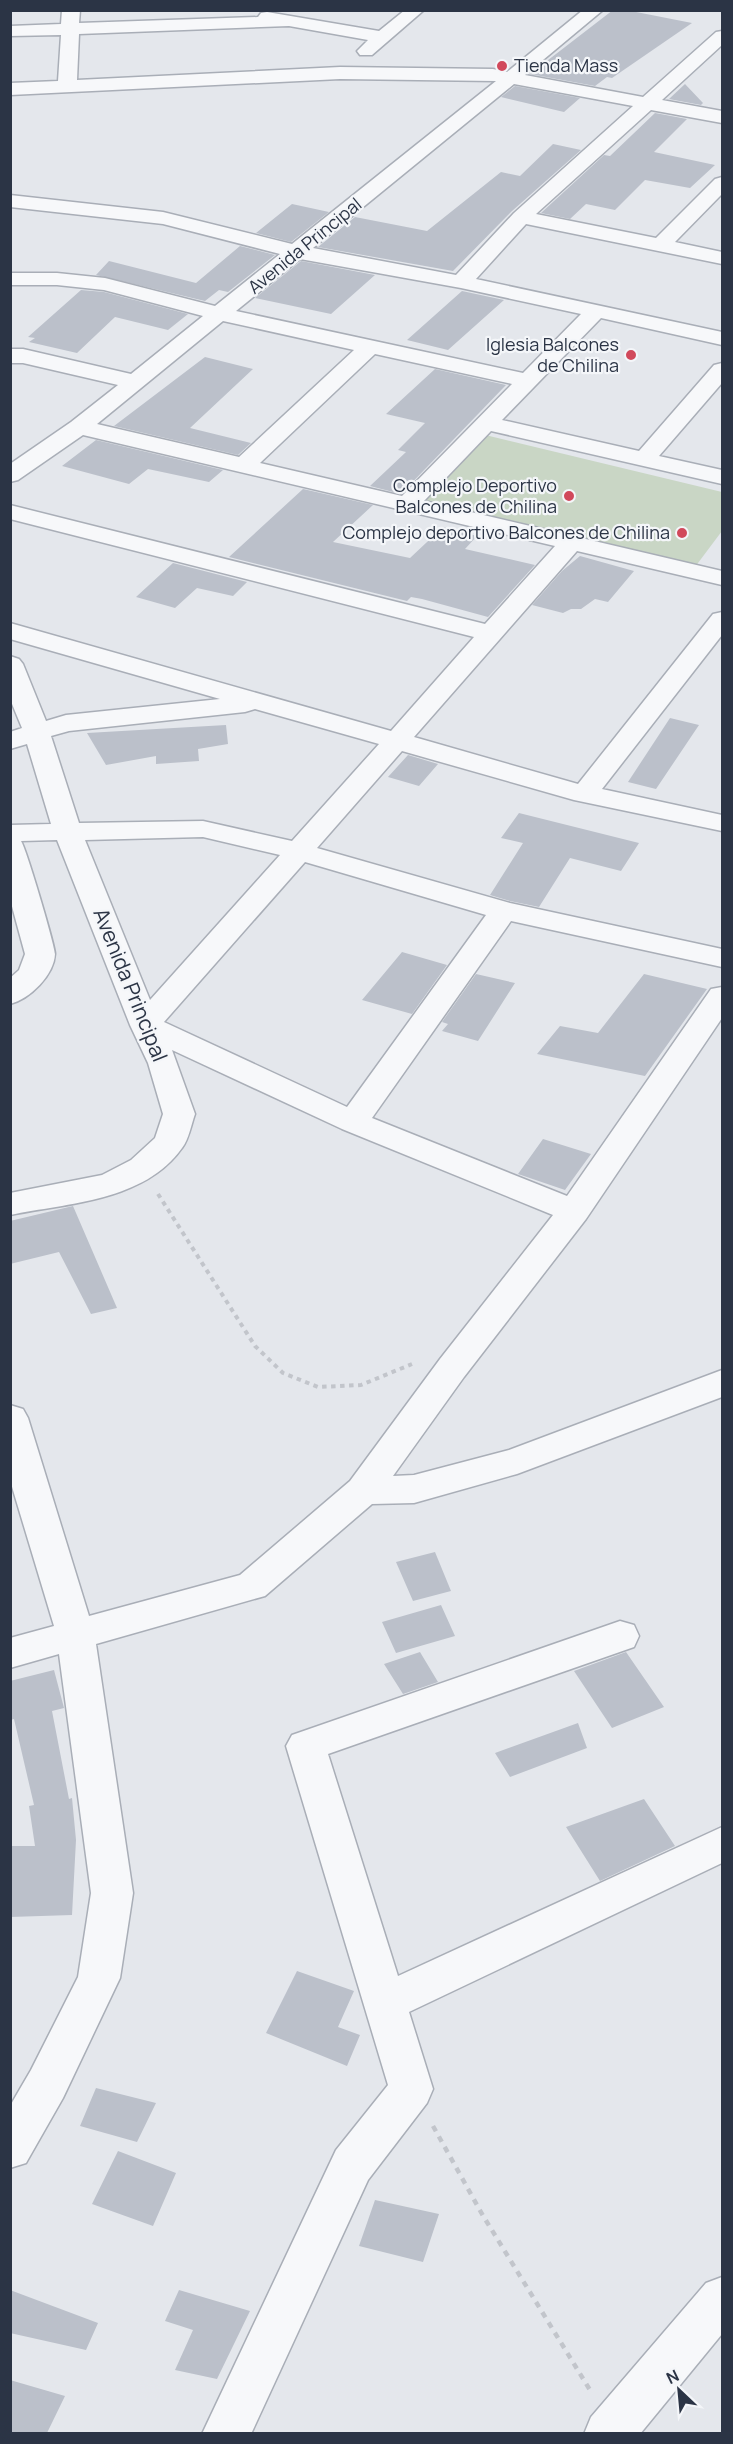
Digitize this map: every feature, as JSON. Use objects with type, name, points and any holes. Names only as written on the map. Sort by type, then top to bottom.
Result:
[{"type":"street","points":[[66,87],[71,10]]},
{"type":"street","points":[[237,10],[384,37]]},
{"type":"street","points":[[339,73],[416,10]]},
{"type":"street","name":"Avenida Principal","points":[[10,475],[79,427],[595,10]]},
{"type":"street","points":[[10,31],[289,21]]},
{"type":"street","points":[[461,282],[521,217],[723,36]]},
{"type":"street","points":[[10,89],[339,73],[494,75],[723,117]]},
{"type":"street","points":[[661,245],[721,186]]},
{"type":"street","points":[[10,201],[163,218],[298,252],[461,282],[723,338]]},
{"type":"street","points":[[521,217],[723,258]]},
{"type":"street","points":[[10,279],[57,279],[105,284],[220,314],[528,381]]},
{"type":"street","points":[[407,504],[597,310]]},
{"type":"street","points":[[243,466],[370,347]]},
{"type":"street","points":[[10,356],[22,356],[135,382]]},
{"type":"street","points":[[644,459],[715,390],[723,370]]},
{"type":"street","points":[[487,423],[723,477]]},
{"type":"street","points":[[79,427],[723,578]]},
{"type":"street","points":[[10,512],[490,633]]},
{"type":"street","points":[[571,543],[145,1024],[352,1122],[574,1211]]},
{"type":"street","points":[[584,794],[723,619]]},
{"type":"street","points":[[10,631],[584,794],[723,823]]},
{"type":"street","name":"Avenida Principal","points":[[10,664],[24,737],[69,832],[145,1024],[163,1063],[179,1114],[170,1143],[142,1168],[110,1184],[10,1204]]},
{"type":"street","points":[[24,737],[66,723],[261,702]]},
{"type":"street","points":[[10,833],[202,830],[298,851],[504,911],[723,958]]},
{"type":"street","points":[[10,845],[40,954],[33,974],[10,995]]},
{"type":"street","points":[[352,1122],[504,911]]},
{"type":"street","points":[[10,1653],[252,1586],[363,1491],[452,1368],[574,1211],[723,996]]},
{"type":"street","points":[[363,1491],[414,1489],[517,1461],[723,1383]]},
{"type":"street","points":[[10,1418],[76,1636],[112,1893],[99,1978],[47,2084],[10,2148]]},
{"type":"street","points":[[226,2433],[352,2165],[411,2089],[306,1746],[620,1636]]},
{"type":"street","points":[[384,2003],[722,1844]]},
{"type":"street","points":[[610,2431],[723,2299]]},
{"type":"path","points":[[142,1168],[255,1346],[283,1373],[318,1387],[361,1385],[422,1360],[452,1368]]},
{"type":"path","points":[[411,2089],[610,2431]]},
{"type":"green space","name":"Complejo Deportivo Balcones de Chilina","points":[[477,433],[722,492],[722,531],[695,567],[411,501]]},
{"type":"building","points":[[613,10],[626,10],[692,23],[612,78],[607,77],[595,86],[530,74]]},
{"type":"building","points":[[685,84],[703,103],[701,105],[669,99]]},
{"type":"building","points":[[515,86],[580,98],[564,112],[501,97]]},
{"type":"building","points":[[655,113],[687,119],[654,152],[715,165],[690,188],[645,180],[615,210],[586,204],[570,219],[541,213],[604,155],[610,156]]},
{"type":"building","points":[[553,144],[581,150],[512,211],[453,271],[318,247],[355,217],[427,231],[501,172],[520,176]]},
{"type":"building","points":[[292,204],[329,212],[291,242],[256,233]]},
{"type":"building","points":[[240,246],[275,255],[228,292],[219,290],[205,301],[96,275],[109,261],[196,283]]},
{"type":"building","points":[[301,261],[375,275],[331,314],[255,298]]},
{"type":"building","points":[[81,290],[104,292],[188,314],[168,330],[115,317],[77,353],[29,342],[35,338],[28,337]]},
{"type":"building","points":[[462,291],[504,300],[448,350],[407,340]]},
{"type":"building","points":[[205,357],[253,369],[190,428],[251,443],[238,455],[114,426]]},
{"type":"building","points":[[435,369],[506,385],[401,494],[370,486],[406,452],[398,450],[425,423],[386,414]]},
{"type":"building","points":[[96,440],[223,470],[209,482],[148,469],[129,484],[62,466]]},
{"type":"building","points":[[303,489],[373,505],[333,542],[410,558],[443,527],[477,536],[465,549],[535,565],[488,617],[422,599],[411,597],[407,601],[229,557]]},
{"type":"building","points":[[580,556],[634,571],[608,602],[595,599],[581,609],[571,609],[563,613],[532,605],[562,571]]},
{"type":"building","points":[[173,563],[247,582],[233,596],[197,588],[175,608],[136,597]]},
{"type":"building","points":[[670,718],[699,725],[656,789],[628,782]]},
{"type":"building","points":[[226,725],[228,744],[198,749],[199,761],[156,764],[156,756],[106,765],[87,733]]},
{"type":"building","points":[[408,755],[438,764],[419,786],[388,777]]},
{"type":"building","points":[[519,813],[639,843],[621,871],[570,858],[539,907],[510,901],[490,895],[523,843],[501,838]]},
{"type":"building","points":[[402,952],[447,965],[412,1014],[362,1000]]},
{"type":"building","points":[[476,974],[515,983],[478,1041],[442,1031],[448,1024],[442,1022]]},
{"type":"building","points":[[644,974],[707,989],[645,1076],[537,1054],[560,1026],[598,1033]]},
{"type":"building","points":[[543,1139],[591,1154],[565,1190],[518,1174]]},
{"type":"building","points":[[73,1206],[117,1308],[91,1314],[59,1252],[10,1264],[10,1221]]},
{"type":"building","points":[[435,1552],[451,1591],[413,1601],[396,1562]]},
{"type":"building","points":[[441,1605],[455,1636],[396,1653],[382,1622]]},
{"type":"building","points":[[420,1652],[438,1682],[403,1694],[384,1664]]},
{"type":"building","points":[[626,1652],[664,1707],[612,1728],[574,1671]]},
{"type":"building","points":[[54,1670],[64,1708],[52,1711],[69,1799],[72,1798],[76,1840],[72,1915],[10,1917],[10,1846],[35,1846],[29,1806],[34,1805],[14,1719],[10,1720],[10,1681]]},
{"type":"building","points":[[578,1723],[587,1748],[510,1777],[495,1753]]},
{"type":"building","points":[[644,1799],[675,1846],[600,1881],[566,1827]]},
{"type":"building","points":[[297,1971],[354,1991],[338,2027],[360,2035],[347,2066],[266,2033]]},
{"type":"building","points":[[96,2088],[156,2103],[137,2142],[80,2126]]},
{"type":"building","points":[[118,2151],[176,2173],[153,2226],[92,2204]]},
{"type":"building","points":[[375,2200],[439,2214],[423,2262],[359,2246]]},
{"type":"building","points":[[10,2290],[98,2323],[86,2350],[10,2333]]},
{"type":"building","points":[[179,2290],[250,2311],[217,2379],[175,2370],[193,2330],[165,2321]]},
{"type":"building","points":[[10,2380],[65,2396],[47,2433],[10,2433]]},
{"type":"place","name":"Tienda Mass","points":[[502,66]]},
{"type":"place","name":"Iglesia Balcones de Chilina","points":[[631,355]]},
{"type":"place","name":"Complejo Deportivo Balcones de Chilina","points":[[569,496]]},
{"type":"place","name":"Complejo deportivo Balcones de Chilina","points":[[682,533]]}]
